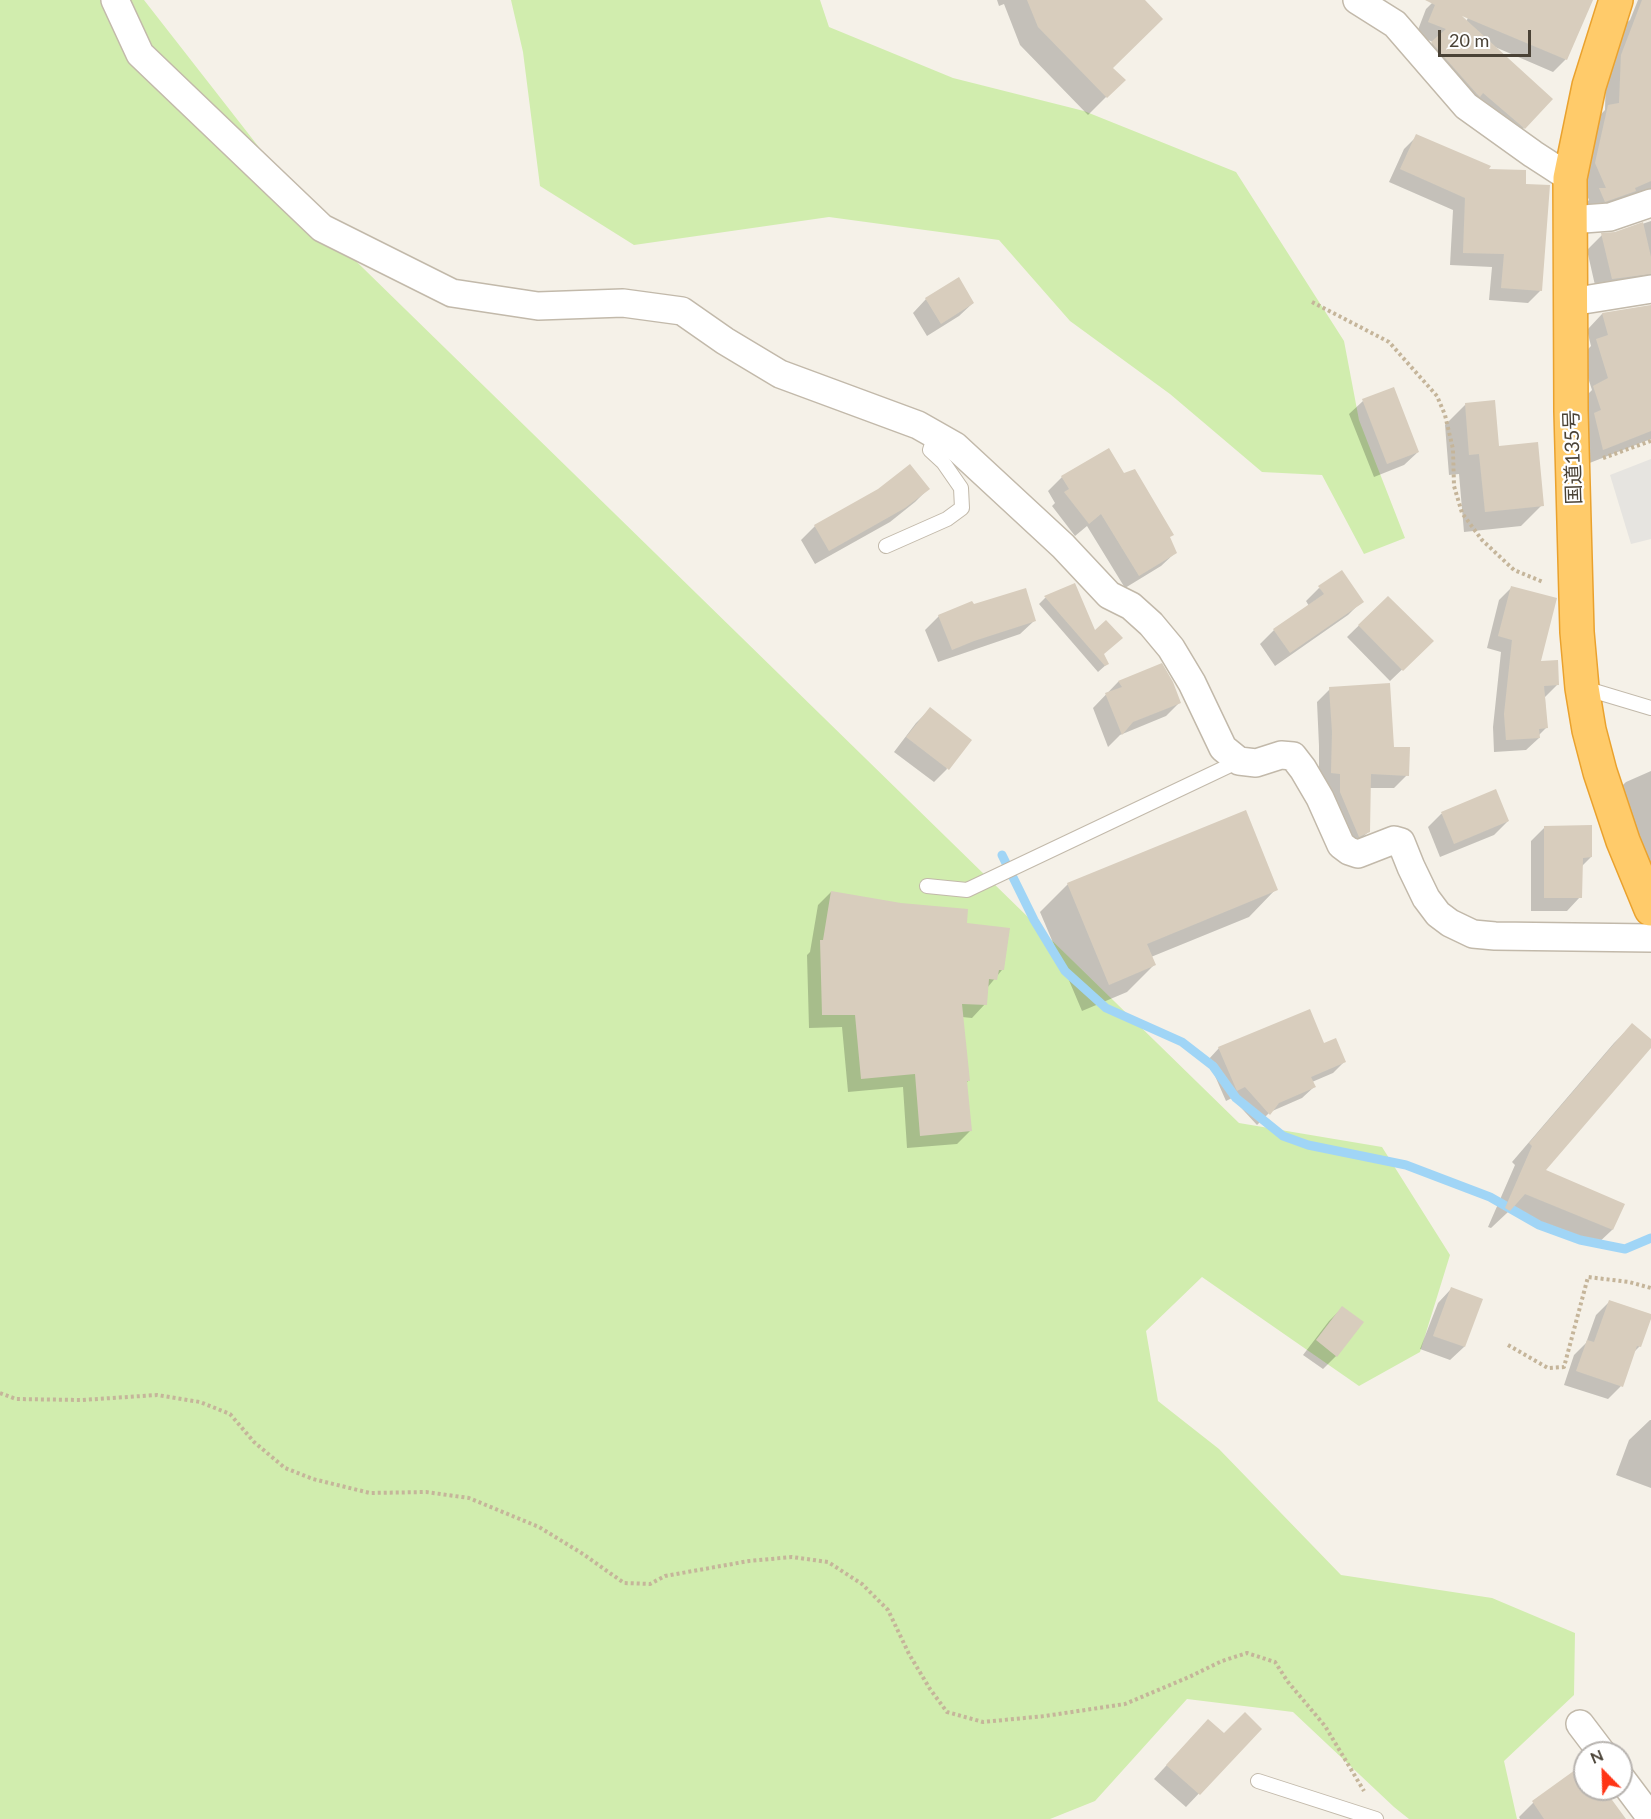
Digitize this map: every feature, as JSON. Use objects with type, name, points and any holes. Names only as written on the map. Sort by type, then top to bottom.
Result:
[{"type":"highway","name":"国道135号","points":[[1616,0],[1589,86],[1570,178],[1573,468],[1578,632],[1582,688],[1589,730],[1600,772],[1623,841],[1651,909]]},
{"type":"street","points":[[115,0],[140,54],[322,228],[452,293],[538,306],[623,303],[682,310],[724,341],[780,374],[918,426],[955,446],[1063,546],[1109,595],[1131,606],[1151,624],[1171,648],[1192,683],[1224,748],[1239,761],[1256,763],[1281,755],[1293,756],[1304,768],[1341,845],[1358,854],[1394,840],[1401,842],[1426,898],[1438,914],[1450,923],[1473,934],[1545,938],[1651,938]]},
{"type":"street","points":[[1357,0],[1392,12],[1466,105],[1570,178]]},
{"type":"street","points":[[1570,220],[1610,217],[1651,203]]},
{"type":"street","points":[[1571,302],[1651,289]]},
{"type":"street","points":[[1580,1724],[1593,1741]]},
{"type":"street","points":[[1633,1795],[1651,1818]]},
{"type":"lane","points":[[886,546],[947,519],[962,508],[961,488],[943,462],[930,450],[935,435]]},
{"type":"lane","points":[[1582,688],[1651,708]]},
{"type":"lane","points":[[927,886],[967,890],[1239,761]]},
{"type":"lane","points":[[1258,1781],[1376,1819]]},
{"type":"path","points":[[1312,302],[1389,342],[1437,396],[1453,449],[1454,486],[1462,513],[1482,540],[1514,570],[1548,584],[1577,585]]},
{"type":"path","points":[[1573,468],[1651,441]]},
{"type":"path","points":[[1508,1345],[1548,1368],[1564,1367],[1588,1277],[1629,1282],[1651,1288]]},
{"type":"path","points":[[0,1393],[16,1400],[82,1400],[157,1395],[200,1402],[230,1414],[254,1442],[285,1468],[313,1479],[370,1493],[426,1492],[469,1498],[539,1527],[624,1582],[650,1584],[665,1576],[749,1561],[792,1557],[828,1562],[862,1584],[888,1610],[914,1663],[947,1712],[983,1722],[1045,1716],[1125,1704],[1222,1661],[1247,1653],[1275,1662],[1288,1682],[1325,1726],[1368,1799]]},
{"type":"green space","points":[[0,0],[144,0],[322,228],[1239,1123],[1382,1147],[1450,1255],[1420,1352],[1359,1386],[1202,1277],[1146,1331],[1158,1401],[1219,1449],[1341,1575],[1492,1598],[1575,1633],[1574,1695],[1504,1761],[1517,1819],[1409,1819],[1293,1712],[1187,1699],[1095,1801],[1050,1819],[0,1819]]},
{"type":"green space","points":[[511,0],[820,0],[829,27],[953,78],[1084,111],[1236,172],[1344,341],[1359,420],[1405,538],[1364,554],[1322,475],[1262,472],[1170,394],[1070,321],[999,240],[829,217],[634,245],[540,186],[523,52]]},
{"type":"shaded area","points":[[1651,459],[1651,539],[1631,544],[1610,475]]},
{"type":"building","points":[[1027,0],[1145,0],[1163,19],[1113,68],[1126,80],[1107,98],[1038,27]]},
{"type":"building","points":[[1425,0],[1593,0],[1567,60],[1462,16],[1553,99],[1525,129],[1483,93],[1480,97],[1431,42],[1446,29],[1428,22],[1435,5]]},
{"type":"building","points":[[1642,0],[1651,0],[1651,181],[1635,188],[1636,191],[1605,202],[1599,188],[1606,188],[1595,163],[1608,105],[1619,103],[1621,55]]},
{"type":"building","points":[[1416,134],[1491,166],[1489,169],[1526,170],[1526,184],[1550,185],[1542,291],[1501,288],[1504,254],[1463,253],[1465,198],[1400,169]]},
{"type":"building","points":[[1643,222],[1651,257],[1651,274],[1612,279],[1601,233],[1615,232]]},
{"type":"building","points":[[959,277],[974,303],[941,324],[925,298]]},
{"type":"building","points":[[1651,305],[1651,431],[1603,450],[1594,413],[1601,410],[1593,386],[1608,378],[1596,339],[1608,335],[1602,313]]},
{"type":"building","points":[[1394,387],[1419,452],[1387,464],[1362,399]]},
{"type":"building","points":[[1495,400],[1499,446],[1538,442],[1544,506],[1485,512],[1479,454],[1469,455],[1465,403]]},
{"type":"building","points":[[1109,448],[1124,473],[1135,469],[1174,535],[1170,537],[1177,553],[1139,576],[1101,514],[1089,524],[1064,492],[1069,489],[1061,476]]},
{"type":"building","points":[[910,464],[930,489],[905,508],[829,551],[814,525],[878,489]]},
{"type":"building","points":[[1342,570],[1364,602],[1290,653],[1273,629],[1324,594],[1318,586]]},
{"type":"building","points":[[1075,583],[1095,630],[1106,620],[1123,638],[1104,654],[1109,664],[1105,666],[1044,596]]},
{"type":"building","points":[[1511,586],[1557,598],[1541,661],[1558,660],[1559,685],[1544,686],[1548,728],[1539,729],[1540,738],[1506,740],[1504,714],[1512,640],[1498,636]]},
{"type":"building","points":[[1026,588],[1036,621],[952,650],[938,615],[972,601],[974,604]]},
{"type":"building","points":[[1388,596],[1434,641],[1403,671],[1358,625]]},
{"type":"building","points":[[1162,663],[1181,703],[1133,722],[1122,735],[1105,693],[1122,687],[1118,681]]},
{"type":"building","points":[[1390,683],[1394,747],[1410,747],[1409,776],[1371,774],[1370,832],[1359,837],[1340,792],[1340,774],[1331,773],[1332,732],[1329,687]]},
{"type":"building","points":[[930,707],[972,740],[949,770],[906,737]]},
{"type":"building","points":[[1496,789],[1509,821],[1454,844],[1441,812]]},
{"type":"building","points":[[1246,810],[1278,890],[1147,944],[1156,965],[1109,985],[1067,883]]},
{"type":"building","points":[[1592,825],[1592,857],[1583,858],[1582,898],[1544,898],[1544,826]]},
{"type":"building","points":[[831,891],[901,903],[968,909],[967,923],[1010,928],[1004,970],[999,970],[997,980],[989,979],[987,1005],[962,1004],[970,1081],[967,1081],[972,1131],[920,1136],[915,1074],[861,1079],[855,1015],[822,1015],[820,940],[823,940]]},
{"type":"building","points":[[1310,1009],[1324,1043],[1336,1038],[1346,1062],[1311,1077],[1316,1087],[1279,1103],[1270,1115],[1245,1087],[1237,1091],[1218,1047]]},
{"type":"building","points":[[1632,1023],[1651,1039],[1651,1048],[1546,1170],[1625,1204],[1613,1230],[1525,1194],[1510,1211],[1505,1208],[1532,1146],[1529,1143]]},
{"type":"building","points":[[1451,1287],[1483,1299],[1465,1347],[1433,1336]]},
{"type":"building","points":[[1609,1300],[1651,1314],[1641,1347],[1637,1346],[1623,1387],[1576,1371],[1587,1340],[1594,1342]]},
{"type":"building","points":[[1342,1306],[1364,1322],[1337,1357],[1316,1340]]},
{"type":"building","points":[[1245,1712],[1262,1729],[1200,1795],[1166,1765],[1208,1719],[1224,1733]]},
{"type":"building","points":[[1573,1771],[1573,1801],[1613,1801],[1626,1819],[1544,1819],[1532,1801]]},
{"type":"waterway","points":[[1002,855],[1034,920],[1065,971],[1106,1008],[1182,1042],[1213,1066],[1236,1098],[1283,1136],[1308,1145],[1406,1165],[1490,1197],[1539,1225],[1580,1240],[1625,1249],[1651,1238]]}]
